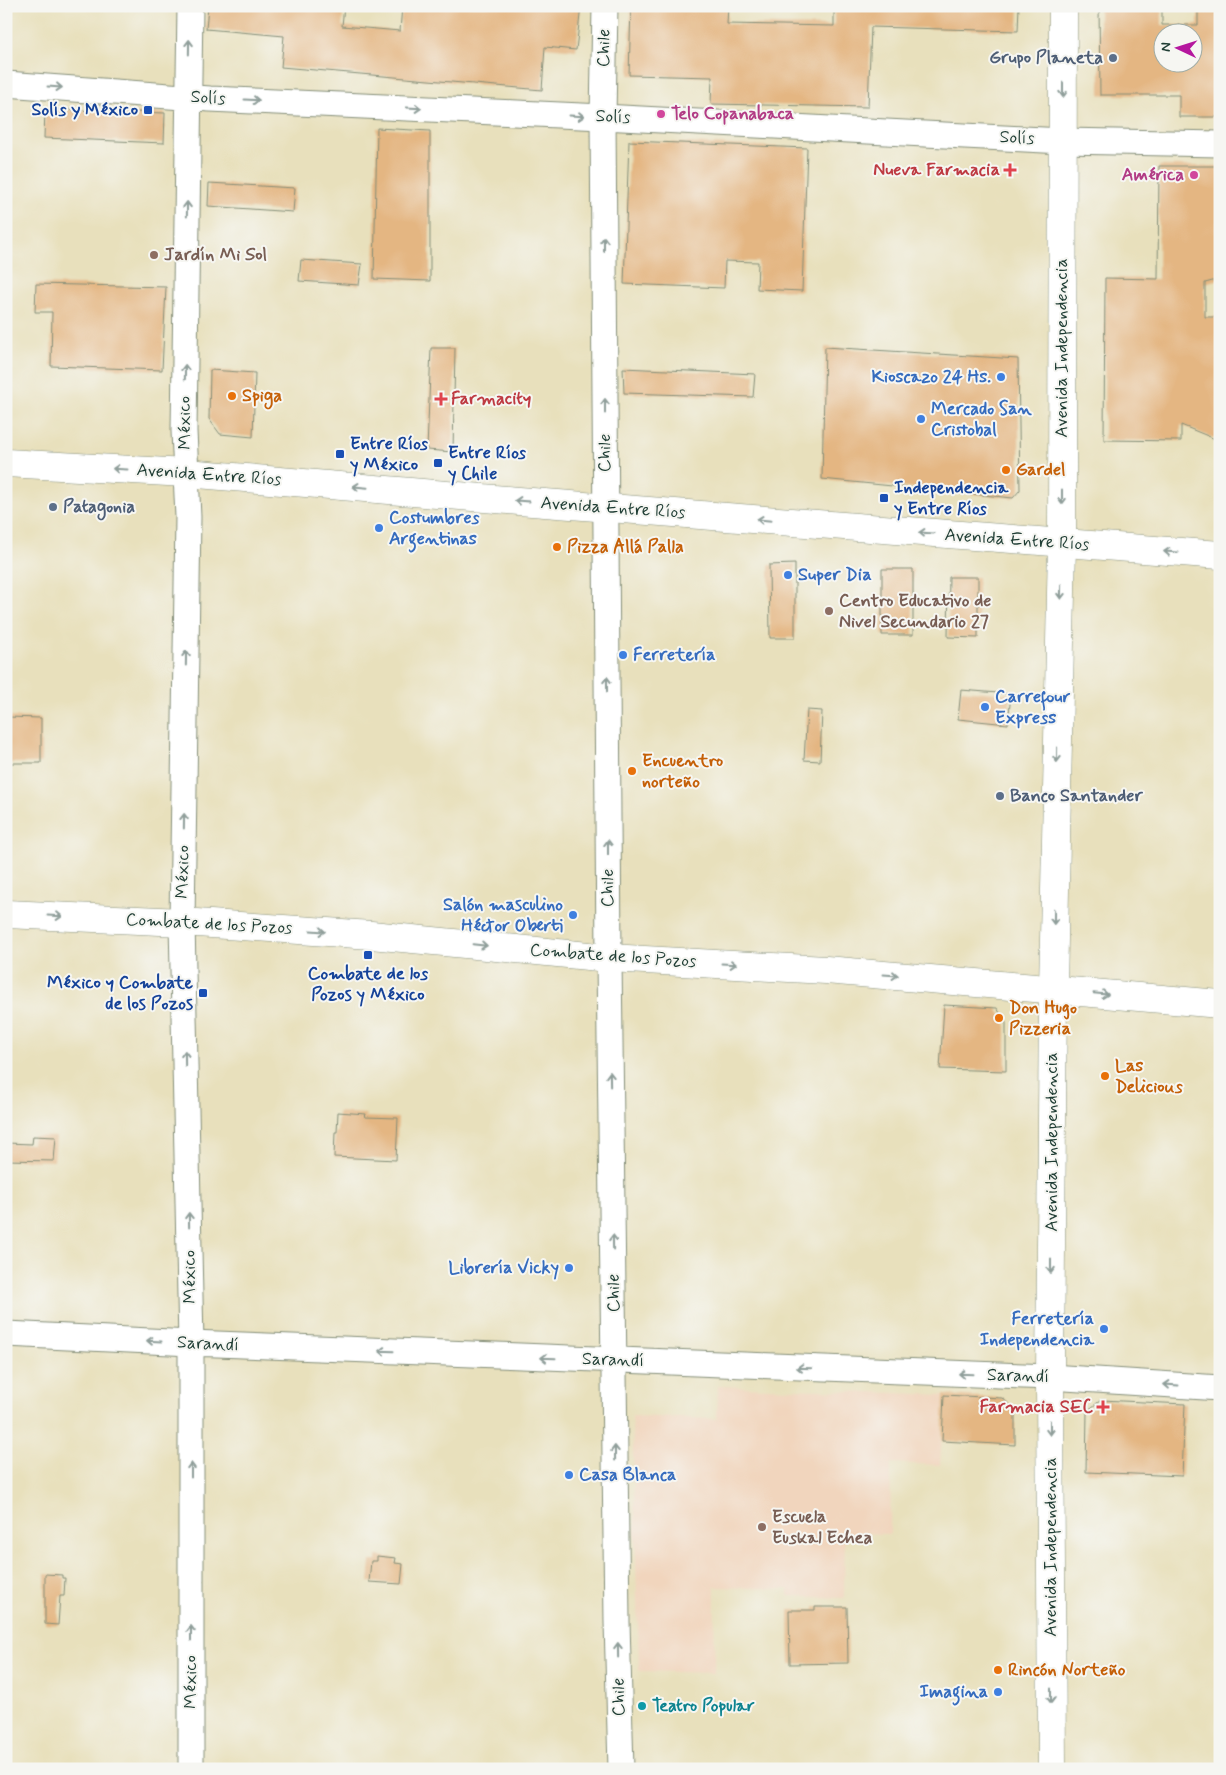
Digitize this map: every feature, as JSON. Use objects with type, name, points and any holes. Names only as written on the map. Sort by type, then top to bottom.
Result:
[{"type":"main road","name":"Avenida Independencia","points":[[1052,1769],[1050,1377],[1053,990],[1062,543],[1063,6]]},
{"type":"main road","name":"Avenida Entre Ríos","points":[[6,463],[186,473],[1220,556]]},
{"type":"main road","name":"Combate de los Pozos","points":[[6,914],[182,922],[371,935],[609,958],[826,970],[1220,1004]]},
{"type":"street","name":"México","points":[[190,6],[184,431],[188,517],[182,922],[191,1343],[190,1769]]},
{"type":"street","name":"Chile","points":[[604,6],[605,507],[609,958],[617,1622],[621,1769]]},
{"type":"street","name":"Solís","points":[[6,84],[188,97],[1063,141],[1220,144]]},
{"type":"street","name":"Sarandí","points":[[6,1334],[1050,1377],[1220,1388]]},
{"type":"shaded area","name":"Escuela Euskal Echea","points":[[718,1386],[944,1395],[940,1465],[891,1463],[890,1534],[845,1533],[844,1598],[788,1596],[788,1589],[715,1587],[714,1673],[639,1671],[632,1416],[717,1419]]},
{"type":"building","points":[[208,6],[344,6],[342,26],[400,31],[402,6],[581,6],[576,50],[545,47],[542,90],[281,67],[284,36],[206,29]]},
{"type":"building","points":[[631,6],[728,6],[727,24],[834,26],[834,6],[1019,6],[1018,31],[871,27],[868,107],[711,104],[712,77],[629,75]]},
{"type":"building","points":[[1099,6],[1162,6],[1162,22],[1154,22],[1154,72],[1204,72],[1204,22],[1198,22],[1198,6],[1220,6],[1220,117],[1179,117],[1179,95],[1100,95]]},
{"type":"building","points":[[45,109],[165,113],[164,143],[44,138]]},
{"type":"building","points":[[377,128],[430,131],[430,281],[374,279]]},
{"type":"building","points":[[629,141],[807,148],[802,291],[757,289],[758,262],[725,261],[724,288],[624,284]]},
{"type":"building","points":[[1159,166],[1220,166],[1220,279],[1205,283],[1205,317],[1220,317],[1220,441],[1181,425],[1181,441],[1104,440],[1105,278],[1158,279]]},
{"type":"building","points":[[209,183],[295,188],[293,212],[208,206]]},
{"type":"building","points":[[301,260],[362,264],[359,285],[299,281]]},
{"type":"building","points":[[36,284],[166,287],[162,370],[51,366],[52,312],[35,312]]},
{"type":"building","name":"Mercado San Cristobal","points":[[825,347],[1018,359],[1020,490],[1013,498],[822,479]]},
{"type":"building","name":"Farmacity","points":[[431,348],[455,348],[453,452],[427,450]]},
{"type":"building","points":[[623,368],[755,374],[753,397],[624,393]]},
{"type":"building","name":"Spiga","points":[[210,370],[255,373],[253,437],[220,434],[209,419]]},
{"type":"building","points":[[795,564],[795,638],[770,638],[769,565]]},
{"type":"building","points":[[882,569],[913,569],[913,635],[882,635]]},
{"type":"building","points":[[949,577],[978,577],[978,638],[948,637]]},
{"type":"building","name":"Carrefour Express","points":[[961,690],[1011,694],[1008,724],[958,719]]},
{"type":"building","points":[[807,710],[822,711],[820,761],[804,760]]},
{"type":"building","points":[[7,717],[41,718],[41,763],[6,763]]},
{"type":"building","points":[[944,1005],[997,1008],[1006,1023],[1006,1071],[940,1069]]},
{"type":"building","points":[[338,1112],[366,1114],[365,1117],[398,1118],[396,1160],[334,1157]]},
{"type":"building","points":[[33,1136],[56,1137],[54,1161],[6,1160],[6,1143],[32,1144]]},
{"type":"building","points":[[944,1395],[1002,1398],[1015,1409],[1015,1445],[942,1441]]},
{"type":"building","points":[[1101,1400],[1185,1404],[1182,1476],[1086,1472],[1087,1411]]},
{"type":"building","points":[[377,1556],[396,1558],[395,1563],[403,1564],[401,1584],[369,1582],[371,1561],[377,1561]]},
{"type":"building","points":[[45,1574],[62,1575],[62,1578],[65,1578],[64,1596],[60,1596],[58,1625],[45,1624]]},
{"type":"building","points":[[815,1607],[847,1607],[848,1663],[790,1664],[789,1610],[815,1610]]},
{"type":"place","name":"Grupo Planeta","points":[[1113,58]]},
{"type":"place","name":"Solís y México","points":[[148,110]]},
{"type":"place","name":"Telo Copanabaca","points":[[661,114]]},
{"type":"place","name":"Nueva Farmacia","points":[[1010,170]]},
{"type":"place","name":"América","points":[[1194,175]]},
{"type":"place","name":"Jardín Mi Sol","points":[[154,255]]},
{"type":"place","name":"Kioscazo 24 Hs.","points":[[1001,377]]},
{"type":"place","name":"Spiga","points":[[232,396]]},
{"type":"place","name":"Farmacity","points":[[441,399]]},
{"type":"place","name":"Mercado San Cristobal","points":[[921,419]]},
{"type":"place","name":"Entre Ríos y México","points":[[340,454]]},
{"type":"place","name":"Entre Ríos y Chile","points":[[438,463]]},
{"type":"place","name":"Gardel","points":[[1006,470]]},
{"type":"place","name":"Independencia y Entre Ríos","points":[[884,498]]},
{"type":"place","name":"Patagonia","points":[[53,507]]},
{"type":"place","name":"Costumbres Argentinas","points":[[379,528]]},
{"type":"place","name":"Pizza Allá Palla","points":[[557,547]]},
{"type":"place","name":"Super Dia","points":[[788,575]]},
{"type":"place","name":"Centro Educativo de Nivel Secundario 27","points":[[829,611]]},
{"type":"place","name":"Ferretería","points":[[623,655]]},
{"type":"place","name":"Carrefour Express","points":[[985,707]]},
{"type":"place","name":"Encuentro norteño","points":[[632,771]]},
{"type":"place","name":"Banco Santander","points":[[1000,796]]},
{"type":"place","name":"Salón masculino Héctor Oberti","points":[[573,915]]},
{"type":"place","name":"Combate de los Pozos y México","points":[[368,955]]},
{"type":"place","name":"México y Combate de los Pozos","points":[[203,993]]},
{"type":"place","name":"Don Hugo Pizzeria","points":[[999,1018]]},
{"type":"place","name":"Las Delicious","points":[[1105,1076]]},
{"type":"place","name":"Librería Vicky","points":[[569,1268]]},
{"type":"place","name":"Ferretería Independencia","points":[[1104,1329]]},
{"type":"place","name":"Farmacia SEC","points":[[1103,1407]]},
{"type":"place","name":"Casa Blanca","points":[[569,1475]]},
{"type":"place","name":"Escuela Euskal Echea","points":[[762,1527]]},
{"type":"place","name":"Rincón Norteño","points":[[998,1670]]},
{"type":"place","name":"Imagina","points":[[998,1692]]},
{"type":"place","name":"Teatro Popular","points":[[642,1706]]}]
